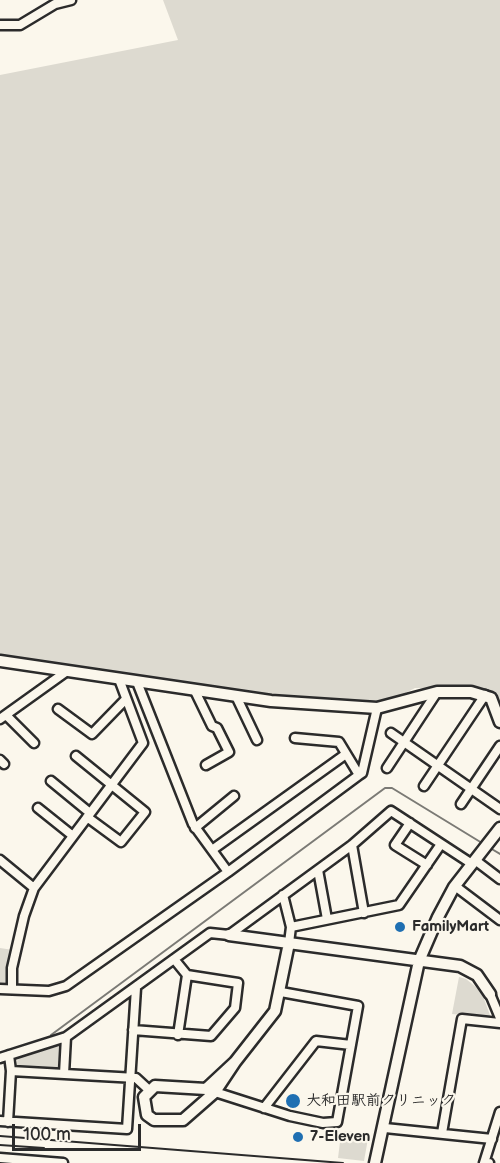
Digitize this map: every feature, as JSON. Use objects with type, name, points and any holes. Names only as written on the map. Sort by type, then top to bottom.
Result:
[{"type":"street","points":[[0,25],[20,25],[56,4],[71,0]]},
{"type":"street","points":[[0,661],[271,701],[377,708],[436,692],[485,695],[491,698],[500,722]]},
{"type":"street","points":[[34,742],[2,718],[67,671]]},
{"type":"street","points":[[12,989],[12,968],[34,888],[143,743],[119,679]]},
{"type":"street","points":[[137,682],[195,828],[228,872]]},
{"type":"street","points":[[195,691],[212,726],[217,728],[229,752],[206,765]]},
{"type":"street","points":[[387,768],[436,692]]},
{"type":"street","points":[[424,786],[485,695]]},
{"type":"street","points":[[236,696],[257,740]]},
{"type":"street","points":[[58,709],[92,734],[126,699]]},
{"type":"street","points":[[0,989],[49,991],[66,986],[228,872],[359,775],[362,772],[377,708]]},
{"type":"street","points":[[390,733],[500,808]]},
{"type":"street","points":[[295,738],[339,742],[359,775]]},
{"type":"street","points":[[461,804],[500,746]]},
{"type":"street","points":[[212,850],[346,754]]},
{"type":"street","points":[[51,781],[120,842],[145,812],[76,756]]},
{"type":"street","points":[[195,828],[234,796]]},
{"type":"street","points":[[38,808],[73,836]]},
{"type":"street","points":[[229,935],[352,845],[391,811],[500,879]]},
{"type":"street","points":[[410,824],[395,845],[427,866]]},
{"type":"street","points":[[375,1163],[385,1128],[419,961],[438,917],[455,886],[486,845],[499,832]]},
{"type":"street","points":[[291,927],[399,905],[441,844]]},
{"type":"street","points":[[352,845],[364,912]]},
{"type":"street","points":[[0,860],[34,888]]},
{"type":"street","points":[[318,870],[327,919]]},
{"type":"street","points":[[455,886],[500,920]]},
{"type":"street","points":[[235,1062],[206,1089],[155,1086],[144,1097],[147,1115],[154,1120],[176,1122],[183,1120],[215,1092],[235,1062],[268,1023],[275,1011],[281,992],[291,927],[283,895]]},
{"type":"street","points":[[136,988],[127,1129],[4,1121],[11,1071],[4,1057],[66,1037],[210,933],[465,967],[477,975],[490,994],[500,1020],[462,1018],[442,1133]]},
{"type":"street","points":[[133,1030],[211,1036],[235,1008],[238,983],[187,975],[174,959]]},
{"type":"street","points":[[178,1035],[187,975]]},
{"type":"street","points":[[215,1092],[264,1108],[313,1121],[335,1124],[358,1006],[281,992]]},
{"type":"street","points":[[64,1074],[66,1037]]},
{"type":"street","points":[[264,1108],[316,1041],[351,1045]]},
{"type":"street","points":[[11,1071],[130,1077],[136,1078],[149,1090]]},
{"type":"street","points":[[489,1163],[484,1163],[500,1112]]},
{"type":"street","points":[[385,1128],[492,1139]]},
{"type":"street","points":[[0,1158],[63,1163]]},
{"type":"shaded area","points":[[163,0],[500,0],[500,706],[492,692],[471,688],[415,688],[390,701],[377,702],[272,696],[0,655],[0,75],[178,40]]},
{"type":"shaded area","points":[[0,948],[13,950],[9,983],[5,985],[0,984]]},
{"type":"shaded area","points":[[459,977],[466,979],[476,987],[483,996],[491,1018],[452,1014]]},
{"type":"shaded area","points":[[63,1045],[61,1069],[16,1066],[18,1058]]},
{"type":"shaded area","points":[[343,1131],[369,1133],[364,1161],[338,1158]]},
{"type":"waterway","points":[[51,1035],[385,788],[392,788],[482,843]]},
{"type":"waterway","points":[[490,848],[500,854]]},
{"type":"railway","points":[[0,1136],[343,1163]]},
{"type":"railway","points":[[0,1145],[44,1148]]},
{"type":"place","name":"FamilyMart","points":[[400,927]]},
{"type":"place","name":"大和田駅前クリニック","points":[[293,1101]]},
{"type":"place","name":"7-Eleven","points":[[298,1137]]}]
